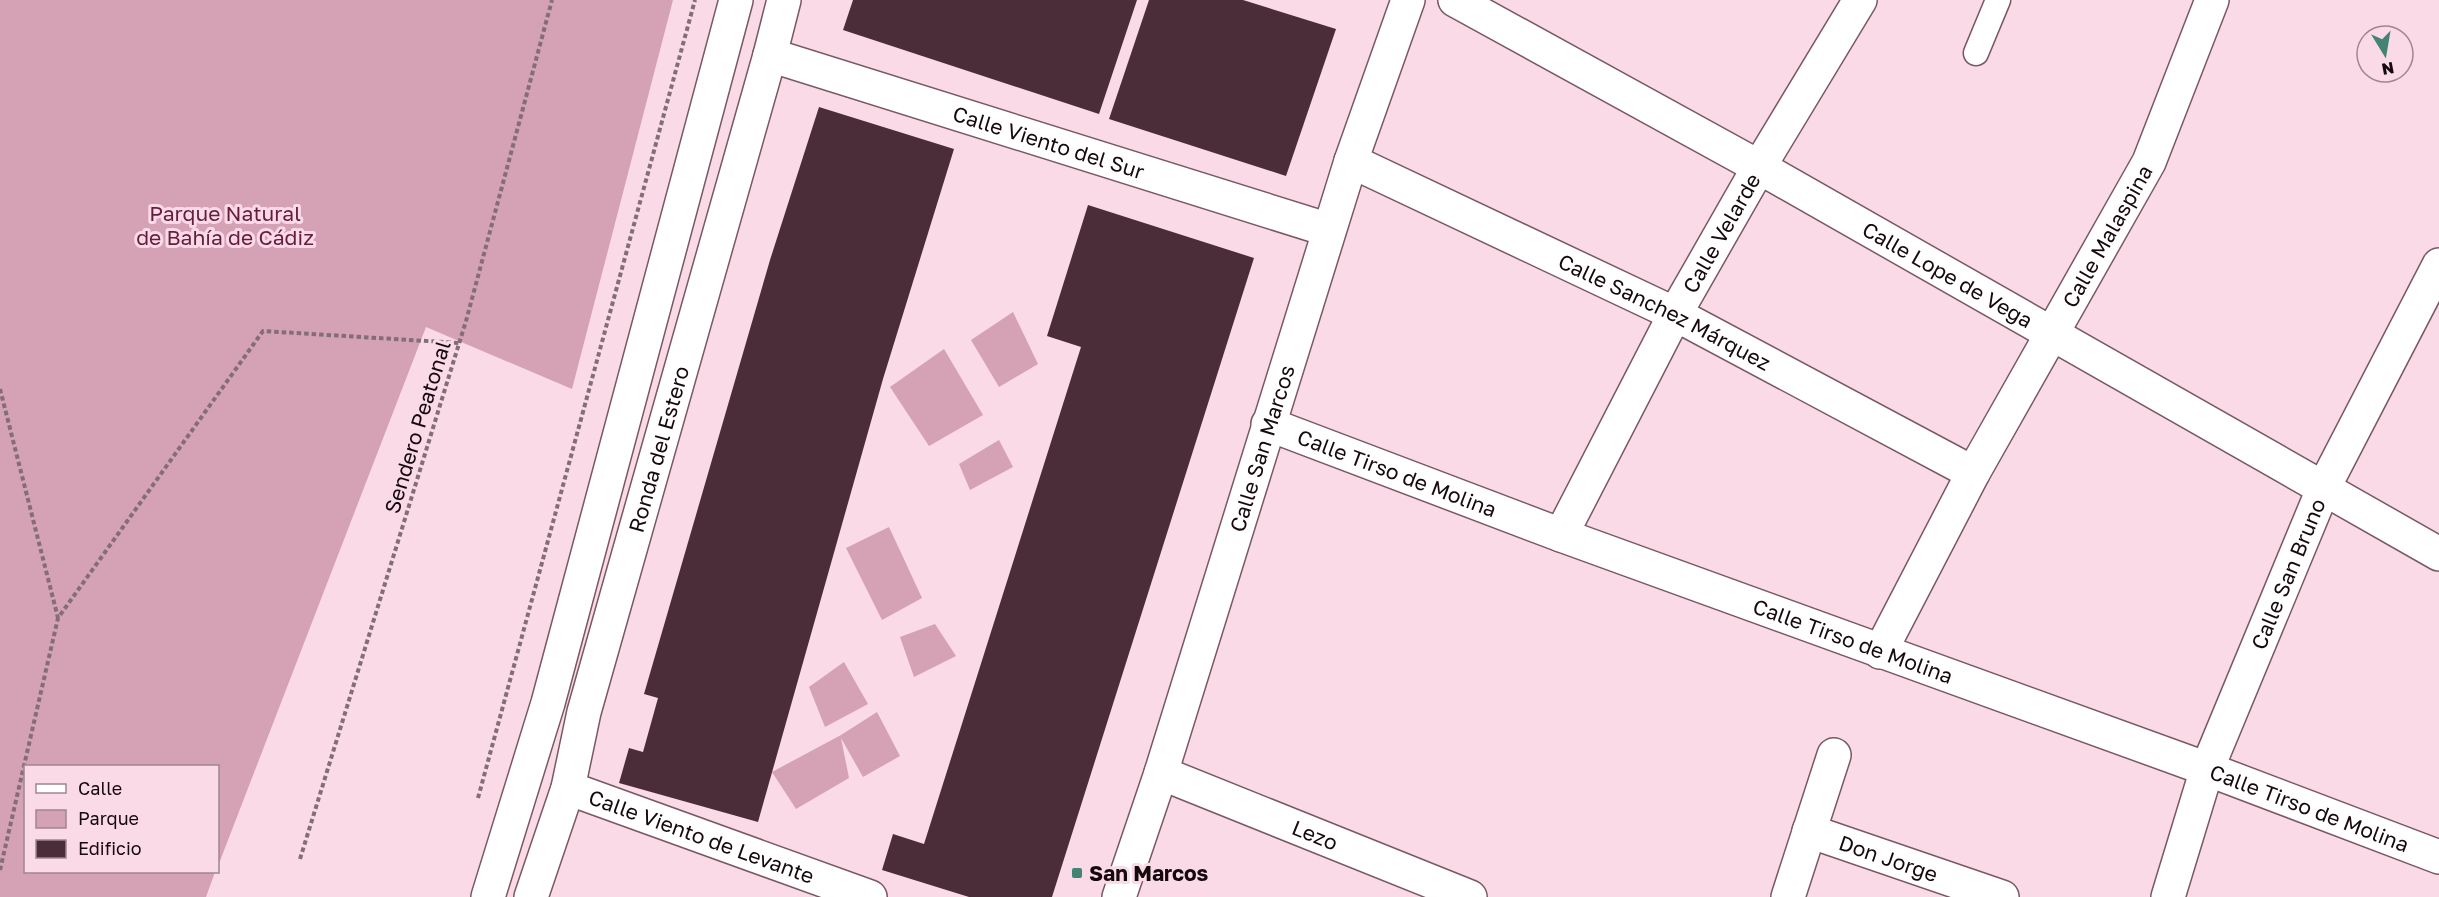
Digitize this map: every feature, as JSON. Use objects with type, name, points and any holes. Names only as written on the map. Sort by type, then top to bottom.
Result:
[{"type":"street","name":"Ronda del Estero","points":[[488,897],[548,703],[736,0]]},
{"type":"street","name":"Ronda del Estero","points":[[531,897],[568,788],[584,712],[784,0]]},
{"type":"street","name":"Calle San Marcos","points":[[1119,897],[1161,773],[1351,161],[1408,0]]},
{"type":"street","name":"Calle Lope de Vega","points":[[1455,0],[1759,167],[2439,554]]},
{"type":"street","name":"Calle Velarde","points":[[1561,535],[1675,315],[1759,167],[1860,0]]},
{"type":"street","points":[[1976,53],[1998,0]]},
{"type":"street","name":"Calle Malaspina","points":[[1880,652],[1973,473],[2149,162],[2212,0]]},
{"type":"street","name":"Calle Viento del Sur","points":[[770,55],[1329,230]]},
{"type":"street","name":"Calle Sanchez Márquez","points":[[1351,161],[1675,315],[1973,473]]},
{"type":"street","name":"Calle San Bruno","points":[[2168,897],[2207,769],[2324,487],[2439,265]]},
{"type":"street","name":"Calle Tirso de Molina","points":[[1268,424],[1561,535],[2207,769],[2439,857]]},
{"type":"street","points":[[1788,897],[1834,755]]},
{"type":"street","name":"Lezo","points":[[1161,773],[1470,897]]},
{"type":"street","name":"Calle Viento de Levante","points":[[568,788],[870,897]]},
{"type":"street","name":"Don Jorge","points":[[1809,831],[2002,897]]},
{"type":"path","name":"Sendero Peatonal","points":[[300,858],[459,343],[552,0]]},
{"type":"path","points":[[476,806],[695,0]]},
{"type":"path","points":[[24,765],[58,618],[263,331],[459,343]]},
{"type":"path","points":[[0,388],[58,618]]},
{"type":"path","points":[[0,870],[24,766]]},
{"type":"green space","name":"Parque Natural de Bahía de Cádiz","points":[[0,0],[673,0],[572,389],[426,327],[219,863],[219,765],[24,765],[24,873],[215,873],[206,897],[0,897]]},
{"type":"green space","points":[[1013,312],[1038,364],[999,387],[971,340]]},
{"type":"green space","points":[[944,349],[983,415],[929,446],[890,387]]},
{"type":"green space","points":[[999,440],[1013,467],[970,490],[959,464]]},
{"type":"green space","points":[[889,527],[922,598],[882,620],[846,548]]},
{"type":"green space","points":[[935,624],[956,656],[914,677],[900,637]]},
{"type":"green space","points":[[844,662],[868,704],[825,727],[809,687]]},
{"type":"green space","points":[[877,712],[900,756],[863,777],[841,738],[849,778],[796,809],[772,772],[841,735]]},
{"type":"building","points":[[853,0],[1137,0],[1099,114],[843,30]]},
{"type":"building","points":[[1149,0],[1243,0],[1336,29],[1286,176],[1109,119]]},
{"type":"building","points":[[819,107],[954,149],[883,379],[758,822],[619,783],[629,748],[643,752],[658,698],[644,694],[770,260]]},
{"type":"building","points":[[1088,205],[1254,258],[1052,897],[969,897],[882,870],[893,834],[924,844],[1081,347],[1047,336]]},
{"type":"place","name":"San Marcos","points":[[1077,873]]}]
